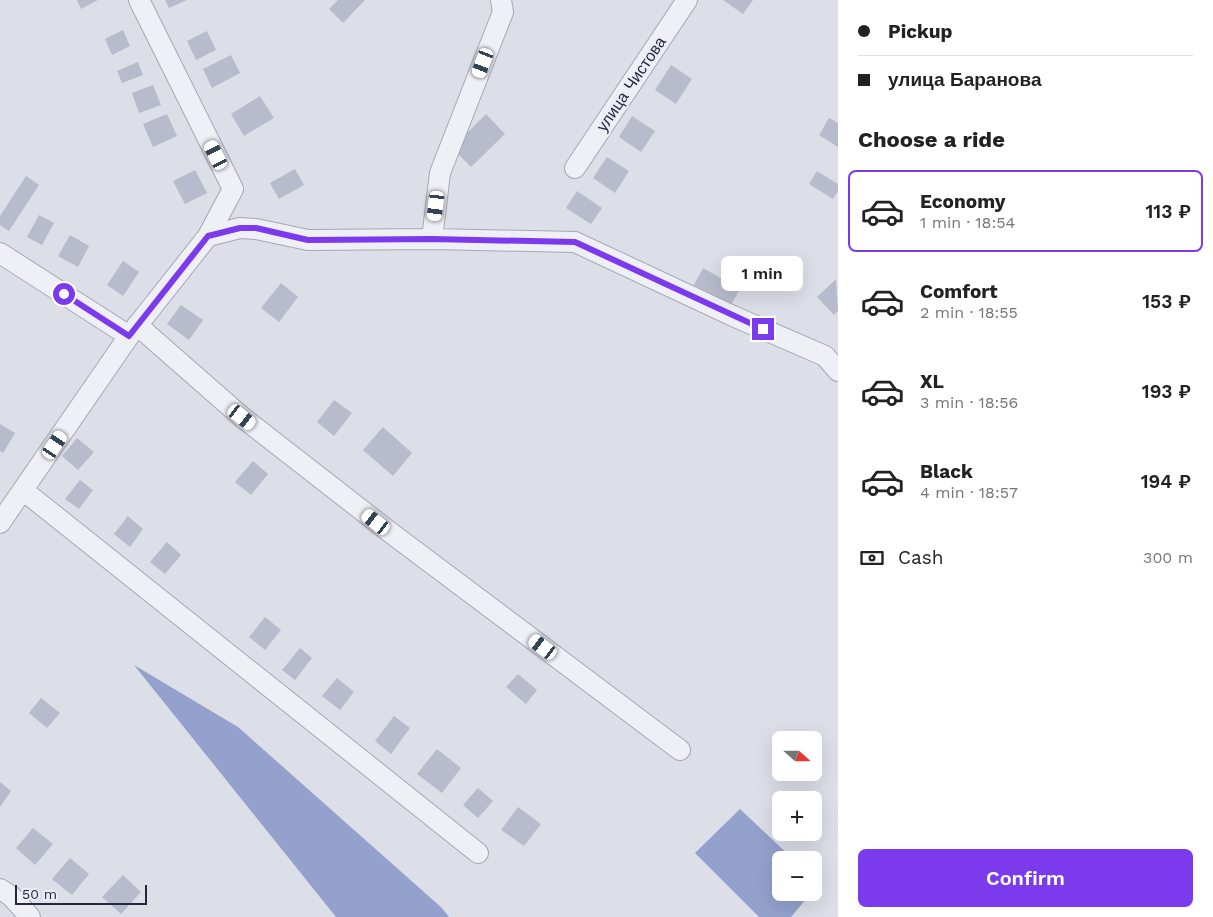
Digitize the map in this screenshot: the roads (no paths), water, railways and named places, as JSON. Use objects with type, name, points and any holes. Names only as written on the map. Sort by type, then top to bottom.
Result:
[{"type":"street","points":[[0,523],[24,491],[133,331],[208,236],[233,189],[139,0]]},
{"type":"street","points":[[432,239],[440,173],[503,12],[501,0]]},
{"type":"street","name":"улица Чистова","points":[[574,168],[687,0]]},
{"type":"street","points":[[208,236],[240,228],[256,228],[308,240],[432,239],[575,242],[732,316],[831,352],[838,372]]},
{"type":"street","points":[[0,253],[133,331],[391,533],[680,750]]},
{"type":"street","points":[[24,491],[478,853]]},
{"type":"street","points":[[0,889],[11,896],[30,917]]},
{"type":"water","points":[[134,665],[238,727],[442,908],[449,917],[336,917]]},
{"type":"water","points":[[740,809],[784,851],[772,851],[772,901],[804,901],[791,917],[759,917],[695,853]]}]
